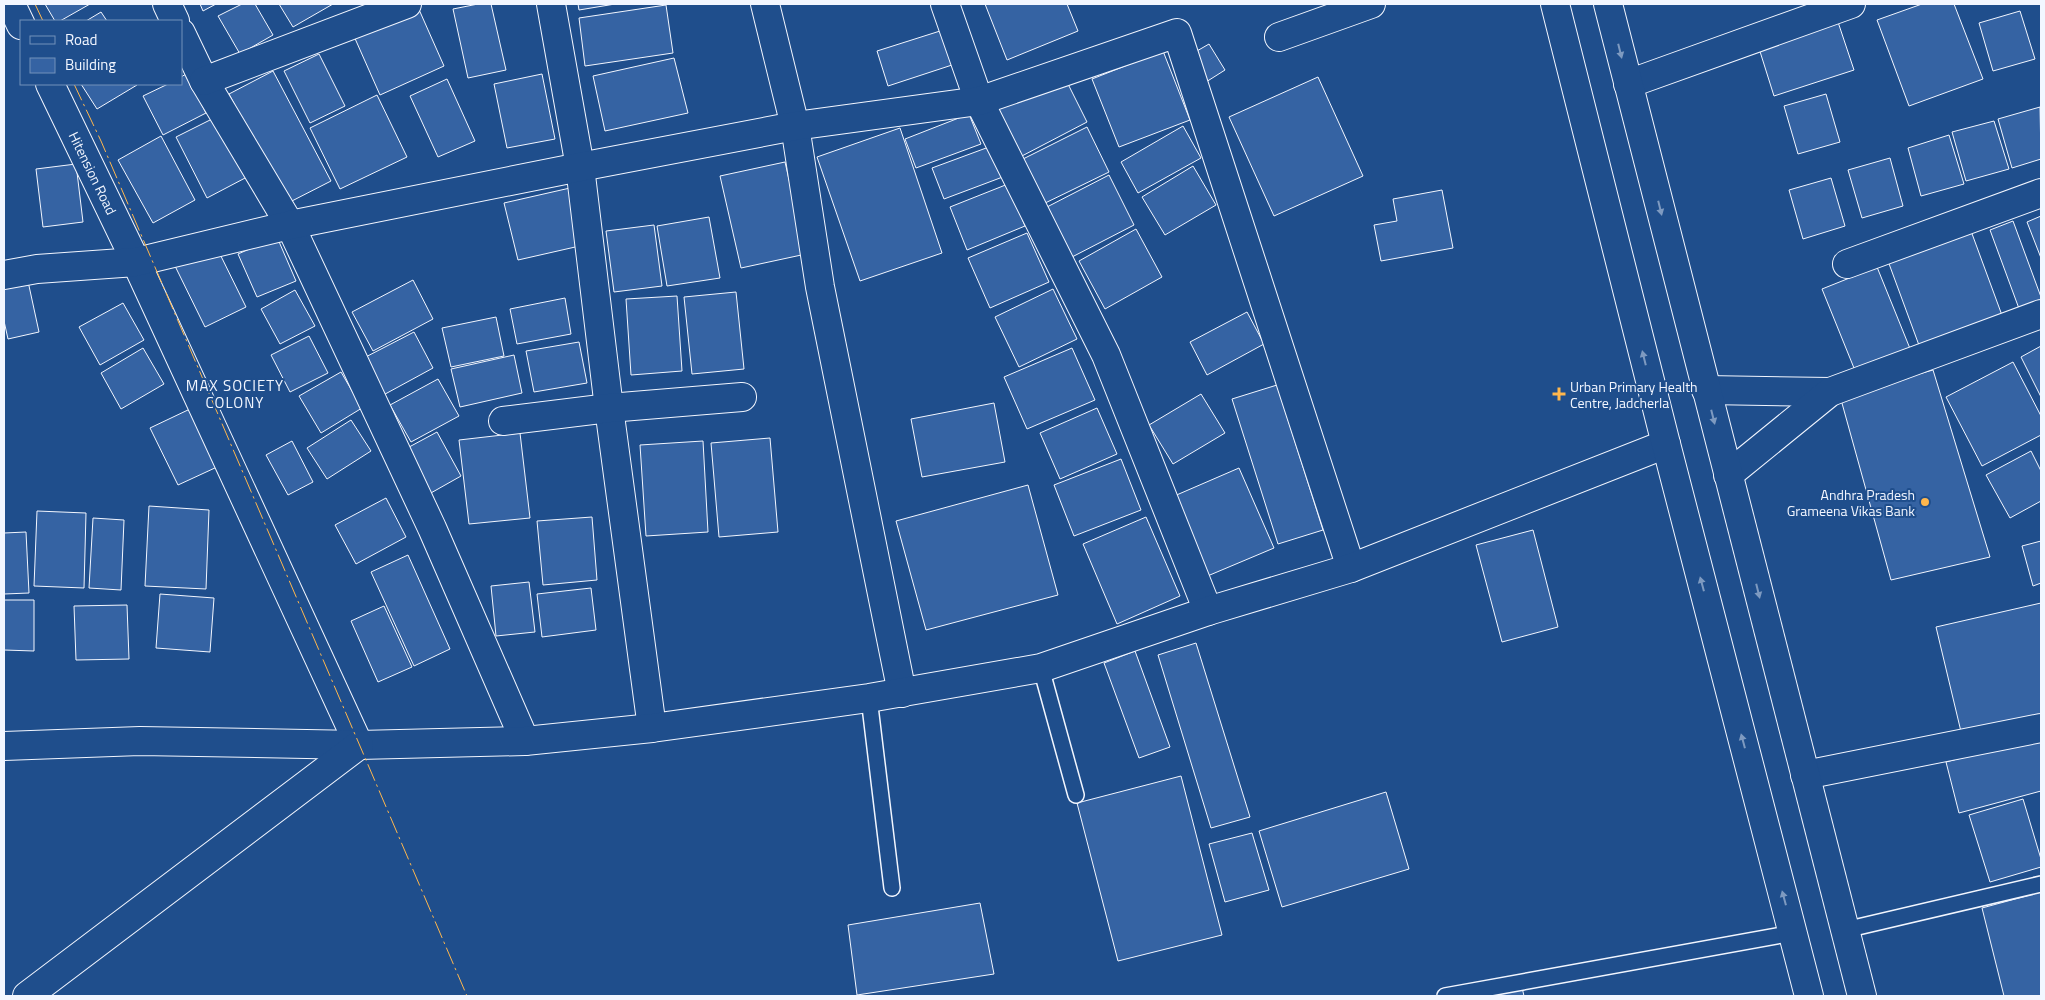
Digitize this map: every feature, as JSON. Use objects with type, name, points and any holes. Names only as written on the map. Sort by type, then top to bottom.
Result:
[{"type":"main road","points":[[11,4],[20,23]]},
{"type":"main road","points":[[167,4],[175,20]]},
{"type":"main road","points":[[204,81],[407,4]]},
{"type":"main road","points":[[551,4],[580,166],[609,408],[652,728]]},
{"type":"main road","points":[[765,4],[795,126],[820,286],[902,693]]},
{"type":"main road","points":[[945,4],[979,101],[1106,355],[1208,611]]},
{"type":"main road","points":[[1279,37],[1371,4]]},
{"type":"main road","points":[[1555,4],[1666,444],[1809,996]]},
{"type":"main road","points":[[1608,4],[1862,996]]},
{"type":"main road","points":[[1628,84],[1851,4]]},
{"type":"main road","points":[[4,275],[37,269],[136,262],[290,224],[580,166],[795,126],[979,101],[1177,33],[1352,568]]},
{"type":"main road","points":[[182,36],[204,81],[290,224],[432,528],[525,741]]},
{"type":"main road","name":"Hitension Road","points":[[50,85],[136,262],[359,745]]},
{"type":"main road","points":[[1847,264],[2041,193]]},
{"type":"main road","points":[[1728,475],[1830,392],[2041,314]]},
{"type":"main road","points":[[1706,390],[1830,392]]},
{"type":"main road","points":[[503,421],[609,408],[742,397]]},
{"type":"main road","points":[[4,746],[140,741],[359,745],[525,741],[652,728],[869,698],[1041,668],[1208,611],[1352,568],[1666,444]]},
{"type":"main road","points":[[1805,775],[2041,728]]},
{"type":"main road","points":[[27,996],[359,745]]},
{"type":"lane","points":[[1041,668],[1076,795]]},
{"type":"lane","points":[[869,698],[892,888]]},
{"type":"lane","points":[[1845,930],[2041,884]]},
{"type":"lane","points":[[1445,996],[1793,933]]},
{"type":"building","points":[[45,4],[90,4],[62,20],[54,20]]},
{"type":"building","points":[[200,4],[216,4],[203,11]]},
{"type":"building","points":[[242,4],[255,4],[273,35],[240,54],[218,16]]},
{"type":"building","points":[[279,4],[333,4],[293,27]]},
{"type":"building","points":[[478,4],[491,4],[506,70],[468,78],[453,9]]},
{"type":"building","points":[[578,4],[615,4],[579,10]]},
{"type":"building","points":[[985,4],[1067,4],[1078,31],[1007,60]]},
{"type":"building","points":[[1922,4],[1954,4],[1983,79],[1909,106],[1877,20]]},
{"type":"building","points":[[417,5],[444,66],[380,95],[353,34]]},
{"type":"building","points":[[666,5],[673,53],[585,66],[579,18]]},
{"type":"building","points":[[2020,11],[2035,59],[1993,71],[1979,23]]},
{"type":"building","points":[[101,12],[106,20],[88,20]]},
{"type":"building","points":[[1836,16],[1854,70],[1774,96],[1757,42]]},
{"type":"building","points":[[940,31],[952,65],[888,86],[877,51]]},
{"type":"building","points":[[1209,44],[1225,70],[1206,82],[1190,55]]},
{"type":"building","points":[[1163,51],[1190,120],[1119,147],[1092,79]]},
{"type":"building","points":[[319,54],[345,106],[310,123],[284,71]]},
{"type":"building","points":[[674,58],[688,113],[605,131],[593,76]]},
{"type":"building","points":[[273,71],[331,181],[286,204],[229,94]]},
{"type":"building","points":[[186,74],[206,113],[163,135],[143,96],[166,85],[182,85],[182,76]]},
{"type":"building","points":[[542,74],[555,139],[507,148],[494,84]]},
{"type":"building","points":[[1064,76],[1087,122],[1020,157],[996,110]]},
{"type":"building","points":[[1318,77],[1363,176],[1274,216],[1229,117]]},
{"type":"building","points":[[447,79],[475,141],[438,157],[410,96]]},
{"type":"building","points":[[82,85],[137,85],[97,109]]},
{"type":"building","points":[[1826,94],[1840,142],[1798,154],[1784,106]]},
{"type":"building","points":[[377,95],[407,157],[340,189],[310,128]]},
{"type":"building","points":[[2040,107],[2041,159],[2012,168],[1998,119]]},
{"type":"building","points":[[969,114],[981,144],[916,168],[905,139]]},
{"type":"building","points":[[216,117],[247,177],[207,198],[176,137]]},
{"type":"building","points":[[1994,121],[2009,169],[1966,181],[1952,132]]},
{"type":"building","points":[[1183,126],[1201,158],[1138,193],[1121,162]]},
{"type":"building","points":[[1087,127],[1109,172],[1039,206],[1017,162]]},
{"type":"building","points":[[900,128],[942,253],[860,281],[817,157]]},
{"type":"building","points":[[1949,135],[1964,184],[1921,196],[1908,148]]},
{"type":"building","points":[[161,136],[195,200],[153,223],[118,160]]},
{"type":"building","points":[[997,144],[1008,175],[944,199],[932,168]]},
{"type":"building","points":[[1890,158],[1903,206],[1862,218],[1848,170]]},
{"type":"building","points":[[785,162],[806,254],[741,268],[720,176]]},
{"type":"building","points":[[76,164],[83,222],[43,227],[36,169]]},
{"type":"building","points":[[1193,166],[1216,205],[1165,235],[1142,197]]},
{"type":"building","points":[[1109,175],[1134,225],[1072,257],[1047,207]]},
{"type":"building","points":[[1831,178],[1845,226],[1803,239],[1789,190]]},
{"type":"building","points":[[1008,184],[1025,226],[967,250],[950,207]]},
{"type":"building","points":[[570,188],[584,245],[518,260],[504,203]]},
{"type":"building","points":[[1442,190],[1453,248],[1381,261],[1374,225],[1397,221],[1393,199]]},
{"type":"building","points":[[2041,216],[2041,258],[2027,222]]},
{"type":"building","points":[[709,217],[720,278],[667,286],[657,226]]},
{"type":"building","points":[[2013,221],[2041,297],[2041,307],[2021,314],[1990,230]]},
{"type":"building","points":[[654,225],[662,286],[614,292],[606,231]]},
{"type":"building","points":[[1136,229],[1162,277],[1105,309],[1079,261]]},
{"type":"building","points":[[1971,231],[2003,318],[1920,348],[1888,261]]},
{"type":"building","points":[[1027,233],[1049,282],[990,308],[968,258]]},
{"type":"building","points":[[277,237],[296,281],[257,297],[238,254]]},
{"type":"building","points":[[216,246],[246,307],[205,327],[175,266]]},
{"type":"building","points":[[1877,267],[1911,351],[1856,373],[1822,289]]},
{"type":"building","points":[[26,272],[39,332],[8,339],[4,321],[4,278]]},
{"type":"building","points":[[413,280],[433,319],[373,351],[352,312]]},
{"type":"building","points":[[1053,289],[1077,339],[1019,367],[995,317]]},
{"type":"building","points":[[295,290],[315,326],[280,344],[261,309]]},
{"type":"building","points":[[736,292],[744,369],[692,374],[684,297]]},
{"type":"building","points":[[677,296],[682,371],[631,375],[626,299]]},
{"type":"building","points":[[565,298],[571,334],[517,344],[510,309]]},
{"type":"building","points":[[123,303],[144,340],[100,365],[79,327]]},
{"type":"building","points":[[1247,312],[1264,344],[1207,375],[1190,342]]},
{"type":"building","points":[[496,317],[504,356],[451,367],[442,328]]},
{"type":"building","points":[[414,332],[433,368],[376,399],[356,362]]},
{"type":"building","points":[[309,336],[328,373],[290,392],[271,355]]},
{"type":"building","points":[[579,342],[587,383],[534,392],[526,351]]},
{"type":"building","points":[[2041,346],[2041,397],[2021,357]]},
{"type":"building","points":[[143,348],[164,384],[121,409],[101,373]]},
{"type":"building","points":[[1072,348],[1095,400],[1027,429],[1004,377]]},
{"type":"building","points":[[514,355],[522,393],[460,407],[451,369]]},
{"type":"building","points":[[2013,362],[2041,416],[2041,435],[1982,466],[1946,397]]},
{"type":"building","points":[[1933,370],[1990,557],[1891,580],[1840,396]]},
{"type":"building","points":[[341,372],[362,408],[321,433],[299,396]]},
{"type":"building","points":[[438,379],[459,416],[411,442],[390,405]]},
{"type":"building","points":[[1277,385],[1323,530],[1278,544],[1232,399]]},
{"type":"building","points":[[1201,394],[1225,433],[1173,464],[1149,425]]},
{"type":"building","points":[[994,403],[1005,462],[922,477],[911,419]]},
{"type":"building","points":[[1097,408],[1117,454],[1060,479],[1040,433]]},
{"type":"building","points":[[190,409],[217,467],[178,485],[150,428]]},
{"type":"building","points":[[351,420],[371,451],[327,479],[307,448]]},
{"type":"building","points":[[437,432],[461,476],[422,498],[398,453]]},
{"type":"building","points":[[520,433],[530,518],[469,524],[459,440]]},
{"type":"building","points":[[770,438],[778,532],[719,537],[711,443]]},
{"type":"building","points":[[292,441],[313,482],[288,495],[266,455]]},
{"type":"building","points":[[703,441],[708,532],[646,536],[640,445]]},
{"type":"building","points":[[2031,451],[2041,471],[2041,501],[2010,518],[1986,475]]},
{"type":"building","points":[[1121,459],[1141,510],[1074,536],[1054,485]]},
{"type":"building","points":[[1239,468],[1274,548],[1198,580],[1165,500]]},
{"type":"building","points":[[1028,485],[1058,595],[926,630],[896,521]]},
{"type":"building","points":[[386,498],[406,537],[356,564],[335,525]]},
{"type":"building","points":[[149,506],[209,510],[206,589],[145,586]]},
{"type":"building","points":[[37,511],[86,513],[84,588],[34,586]]},
{"type":"building","points":[[592,517],[597,580],[543,585],[537,521]]},
{"type":"building","points":[[1146,517],[1180,596],[1117,624],[1083,544]]},
{"type":"building","points":[[93,518],[124,520],[121,590],[89,588]]},
{"type":"building","points":[[1533,530],[1558,627],[1502,642],[1476,545]]},
{"type":"building","points":[[26,532],[29,593],[4,594],[4,533]]},
{"type":"building","points":[[2041,541],[2041,583],[2033,586],[2022,546]]},
{"type":"building","points":[[408,555],[450,649],[414,666],[371,572]]},
{"type":"building","points":[[529,582],[535,632],[496,636],[491,586]]},
{"type":"building","points":[[591,588],[596,630],[542,637],[537,594]]},
{"type":"building","points":[[160,594],[214,598],[210,652],[156,648]]},
{"type":"building","points":[[4,600],[34,600],[34,651],[4,650]]},
{"type":"building","points":[[2041,603],[2041,722],[1963,740],[1936,627]]},
{"type":"building","points":[[127,605],[129,659],[76,660],[74,606]]},
{"type":"building","points":[[384,606],[412,667],[378,682],[351,621]]},
{"type":"building","points":[[1196,643],[1250,817],[1211,828],[1158,655]]},
{"type":"building","points":[[1135,651],[1170,747],[1139,758],[1104,663]]},
{"type":"building","points":[[2041,737],[2041,791],[1959,813],[1946,762]]},
{"type":"building","points":[[1181,776],[1222,935],[1118,961],[1077,803]]},
{"type":"building","points":[[1386,792],[1409,869],[1282,907],[1259,831]]},
{"type":"building","points":[[2023,799],[2041,859],[2041,867],[1990,882],[1969,815]]},
{"type":"building","points":[[1252,833],[1269,890],[1225,902],[1209,844]]},
{"type":"building","points":[[2041,892],[2041,996],[2004,996],[1982,908]]},
{"type":"building","points":[[980,903],[994,974],[857,995],[848,925]]},
{"type":"building","points":[[1521,983],[1524,996],[1457,996]]},
{"type":"power","points":[[35,4],[43,20]]},
{"type":"power","points":[[74,85],[101,141],[467,996]]},
{"type":"place","name":"Urban Primary Health Centre, Jadcherla","points":[[1559,394]]},
{"type":"place","name":"Andhra Pradesh Grameena Vikas Bank","points":[[1925,502]]},
{"type":"district","name":"MAX SOCIETY COLONY","points":[[235,394]]}]
